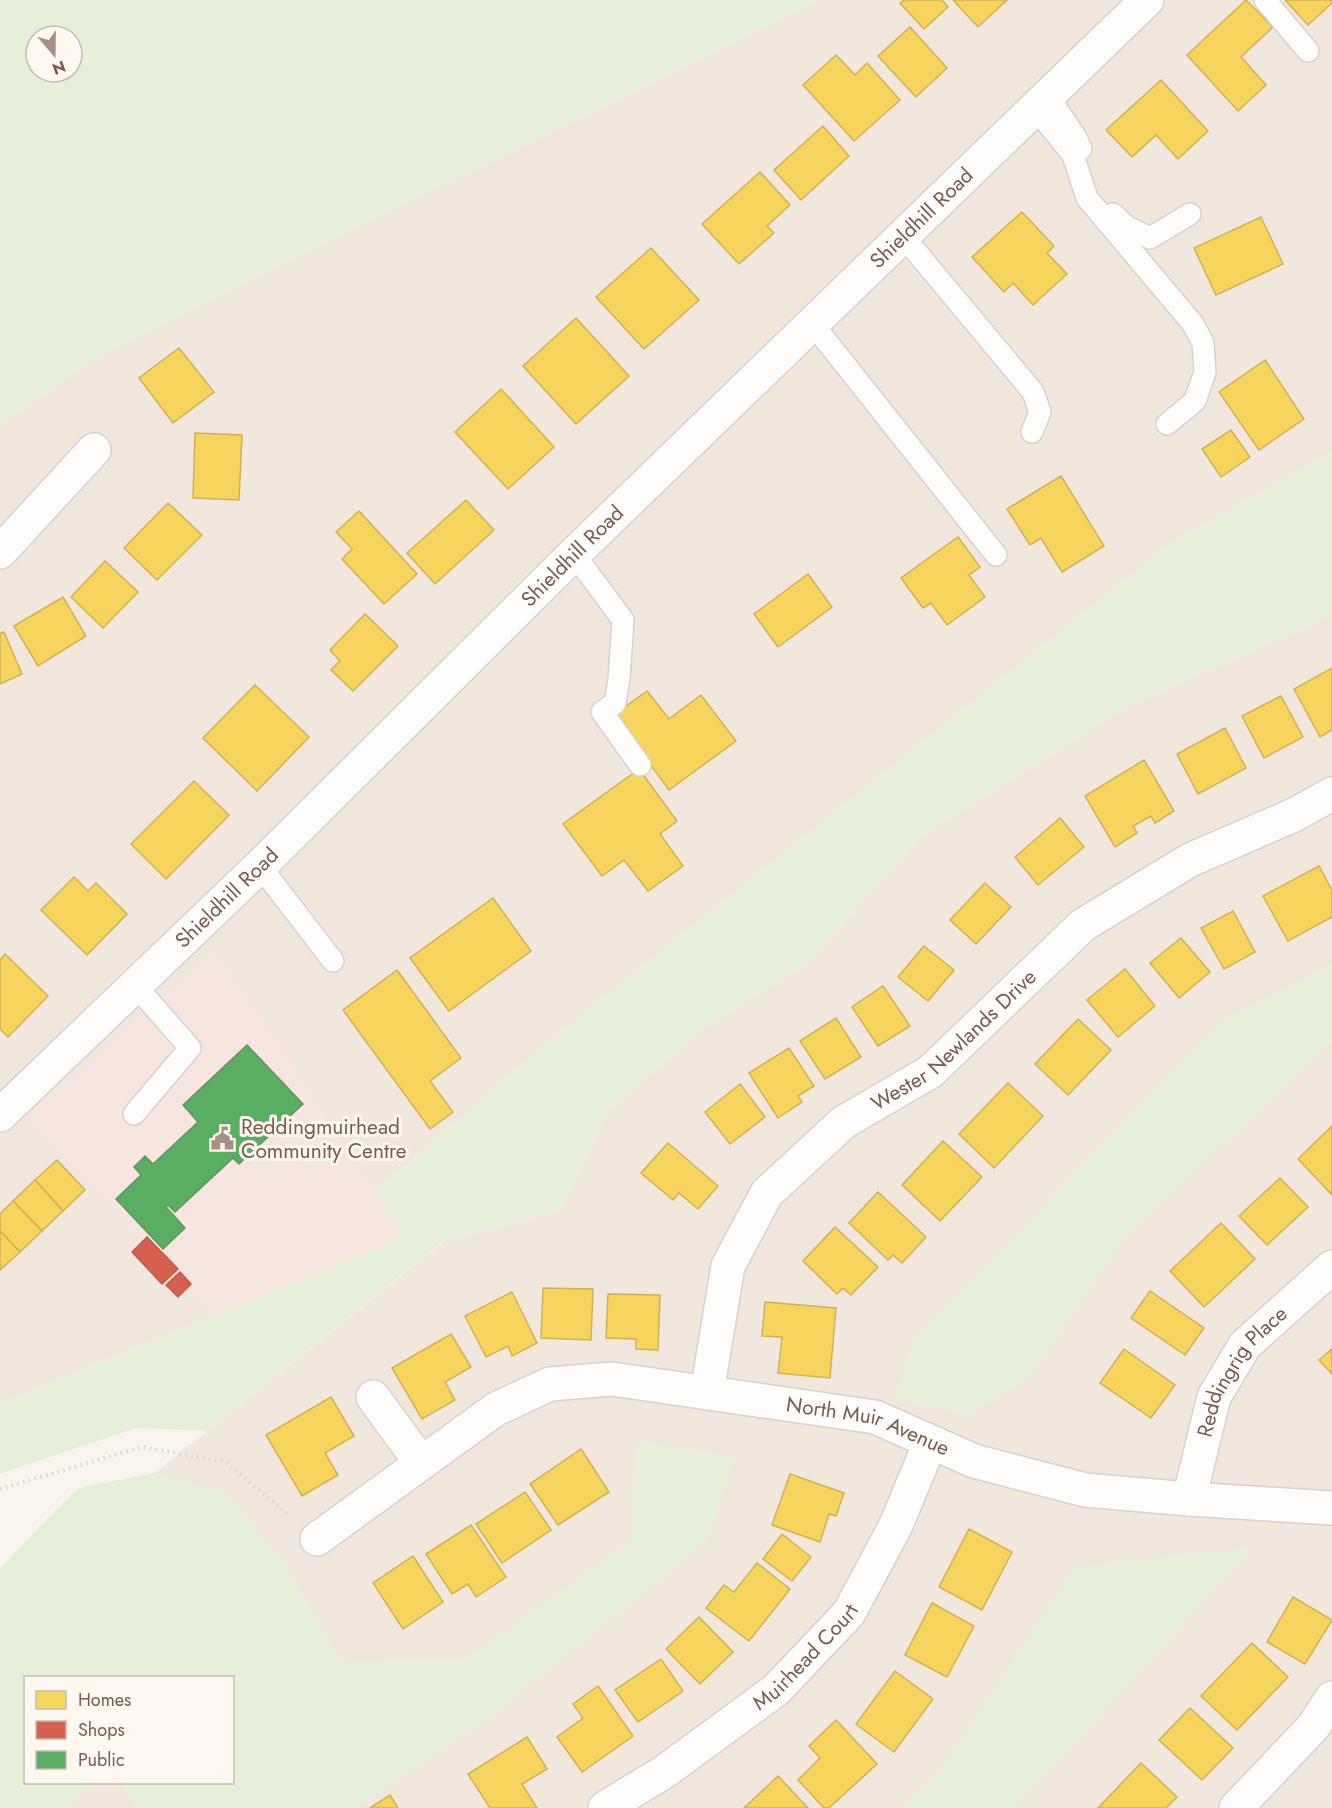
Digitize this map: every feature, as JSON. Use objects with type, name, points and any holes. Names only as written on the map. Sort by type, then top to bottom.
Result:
[{"type":"street","name":"Shieldhill Road","points":[[1,1111],[260,866],[574,554],[1147,0]]},
{"type":"street","points":[[0,552],[94,450]]},
{"type":"street","name":"Wester Newlands Drive","points":[[707,1393],[728,1266],[767,1192],[844,1122],[930,1072],[1083,925],[1190,860],[1294,815],[1332,794]]},
{"type":"street","name":"Reddingrig Place","points":[[1189,1499],[1214,1397],[1245,1345],[1332,1267]]},
{"type":"street","name":"North Muir Avenue","points":[[317,1539],[496,1409],[550,1384],[612,1379],[875,1417],[974,1461],[1085,1490],[1332,1508]]},
{"type":"street","points":[[373,1397],[421,1463]]},
{"type":"street","name":"Muirhead Court","points":[[605,1808],[664,1772],[776,1690],[849,1613],[896,1525],[930,1443]]},
{"type":"street","points":[[1236,1808],[1313,1727],[1332,1698]]},
{"type":"lane","points":[[1265,0],[1308,51]]},
{"type":"lane","points":[[1042,102],[1075,136],[1106,207],[1127,227],[1150,238],[1190,214]]},
{"type":"lane","points":[[1042,102],[1073,155],[1087,198],[1193,324],[1203,343],[1205,372],[1195,401],[1167,424]]},
{"type":"lane","points":[[903,236],[1033,392],[1040,412],[1032,432]]},
{"type":"lane","points":[[812,323],[996,555]]},
{"type":"lane","points":[[574,554],[623,620],[615,703],[602,711],[640,765]]},
{"type":"lane","points":[[260,866],[333,961]]},
{"type":"lane","points":[[134,1114],[190,1048],[135,986]]},
{"type":"path","points":[[0,1490],[142,1447],[226,1462],[317,1539]]},
{"type":"shaded area","points":[[820,0],[1332,0],[1332,452],[1170,544],[542,1047],[375,1192],[404,1237],[0,1404],[0,425],[93,360],[259,275]]},
{"type":"shaded area","points":[[1332,613],[1332,1808],[269,1808],[234,1685],[234,1676],[231,1676],[122,1499],[446,1240],[560,1211],[608,1111],[704,1028],[809,962],[922,836],[1130,705],[1309,626]]},
{"type":"shaded area","points":[[215,950],[404,1237],[213,1316],[30,1118]]},
{"type":"shaded area","points":[[91,1784],[122,1784],[138,1808],[64,1808]]},
{"type":"green space","points":[[0,0],[820,0],[259,275],[93,360],[0,425]]},
{"type":"green space","points":[[1332,452],[1332,613],[1309,626],[1130,705],[922,836],[809,962],[704,1028],[608,1111],[560,1211],[445,1240],[207,1431],[136,1428],[0,1474],[0,1404],[404,1237],[375,1192],[542,1047],[1170,544]]},
{"type":"green space","points":[[1332,964],[1332,1043],[1128,1234],[1031,1376],[967,1416],[894,1399],[913,1341],[1219,1022]]},
{"type":"green space","points":[[637,1441],[735,1456],[708,1541],[486,1721],[357,1808],[138,1808],[122,1784],[234,1784],[234,1676],[24,1676],[24,1784],[92,1784],[64,1808],[0,1808],[0,1569],[78,1488],[154,1473],[226,1492],[286,1565],[342,1662],[465,1660],[630,1541]]},
{"type":"green space","points":[[1254,1547],[1016,1808],[902,1808],[936,1776],[1075,1567]]},
{"type":"building: Homes","points":[[904,0],[942,0],[948,7],[924,29],[900,3]]},
{"type":"building: Homes","points":[[953,0],[1007,0],[978,27]]},
{"type":"building: Homes","points":[[1246,0],[1273,27],[1241,57],[1266,85],[1238,111],[1187,55]]},
{"type":"building: Homes","points":[[1285,0],[1332,0],[1332,3],[1308,25]]},
{"type":"building: Homes","points":[[910,27],[947,68],[916,97],[878,56]]},
{"type":"building: Homes","points":[[836,55],[855,75],[867,63],[900,100],[854,141],[803,85]]},
{"type":"building: Homes","points":[[1161,80],[1208,131],[1178,159],[1156,135],[1132,157],[1106,130]]},
{"type":"building: Homes","points":[[823,126],[849,156],[801,200],[774,170]]},
{"type":"building: Homes","points":[[760,172],[790,205],[767,226],[774,233],[739,264],[702,224]]},
{"type":"building: Homes","points":[[1022,212],[1054,246],[1047,253],[1067,274],[1033,305],[1013,283],[1004,292],[972,257]]},
{"type":"building: Homes","points":[[1261,217],[1283,264],[1216,295],[1194,248]]},
{"type":"building: Homes","points":[[651,248],[699,300],[644,349],[596,297]]},
{"type":"building: Homes","points":[[576,318],[629,376],[576,424],[523,366]]},
{"type":"building: Homes","points":[[179,348],[214,392],[173,423],[139,378]]},
{"type":"building: Homes","points":[[1265,360],[1304,419],[1259,450],[1219,392]]},
{"type":"building: Homes","points":[[501,389],[554,447],[508,489],[455,432]]},
{"type":"building: Homes","points":[[1231,430],[1250,457],[1221,477],[1202,449]]},
{"type":"building: Homes","points":[[195,433],[242,435],[239,500],[193,498]]},
{"type":"building: Homes","points":[[1061,476],[1104,546],[1062,572],[1041,538],[1030,545],[1007,509]]},
{"type":"building: Homes","points":[[466,500],[494,530],[435,584],[407,553]]},
{"type":"building: Homes","points":[[168,503],[202,535],[157,580],[124,548]]},
{"type":"building: Homes","points":[[359,511],[417,574],[384,604],[342,559],[352,549],[336,532]]},
{"type":"building: Homes","points":[[958,537],[980,567],[969,575],[985,597],[947,625],[931,603],[923,608],[901,578]]},
{"type":"building: Homes","points":[[105,561],[138,592],[103,628],[71,597]]},
{"type":"building: Homes","points":[[808,574],[832,607],[778,647],[754,614]]},
{"type":"building: Homes","points":[[63,597],[86,636],[38,666],[14,626]]},
{"type":"building: Homes","points":[[365,614],[398,646],[353,691],[331,670],[340,661],[330,650]]},
{"type":"building: Homes","points":[[4,632],[22,674],[0,684],[0,633]]},
{"type":"building: Homes","points":[[1332,668],[1332,730],[1320,737],[1294,689]]},
{"type":"building: Homes","points":[[255,685],[309,737],[257,791],[203,738]]},
{"type":"building: Homes","points":[[647,691],[669,719],[701,695],[736,741],[669,790],[614,715]]},
{"type":"building: Homes","points":[[1281,696],[1303,737],[1264,758],[1242,716]]},
{"type":"building: Homes","points":[[1225,728],[1246,768],[1198,794],[1177,754]]},
{"type":"building: Homes","points":[[1144,760],[1174,811],[1155,823],[1151,816],[1133,826],[1137,833],[1115,847],[1085,796]]},
{"type":"building: Homes","points":[[639,769],[677,821],[660,834],[683,866],[648,891],[624,860],[602,876],[563,824]]},
{"type":"building: Homes","points":[[194,781],[229,815],[166,879],[131,844]]},
{"type":"building: Homes","points":[[1060,818],[1084,847],[1038,885],[1015,857]]},
{"type":"building: Homes","points":[[1319,866],[1332,890],[1332,917],[1288,941],[1263,896]]},
{"type":"building: Homes","points":[[74,877],[88,891],[96,883],[127,914],[87,955],[41,910]]},
{"type":"building: Homes","points":[[985,883],[1011,907],[976,944],[950,920]]},
{"type":"building: Homes","points":[[493,898],[531,951],[449,1011],[410,958]]},
{"type":"building: Homes","points":[[1233,911],[1255,952],[1224,969],[1201,928]]},
{"type":"building: Homes","points":[[1181,938],[1210,972],[1179,998],[1150,963]]},
{"type":"building: Homes","points":[[924,946],[954,970],[928,1001],[898,977]]},
{"type":"building: Homes","points":[[5,954],[48,996],[8,1037],[0,1029],[0,960]]},
{"type":"building: Homes","points":[[1125,969],[1155,1006],[1118,1037],[1087,1000]]},
{"type":"building: Homes","points":[[397,970],[461,1058],[430,1081],[453,1112],[430,1129],[343,1010]]},
{"type":"building: Homes","points":[[883,986],[910,1026],[878,1046],[852,1007]]},
{"type":"building: Homes","points":[[836,1018],[861,1057],[825,1079],[800,1041]]},
{"type":"building: Homes","points":[[1078,1019],[1111,1050],[1068,1095],[1035,1064]]},
{"type":"building: Homes","points":[[789,1048],[814,1086],[798,1096],[802,1102],[778,1118],[749,1073]]},
{"type":"building: Homes","points":[[1008,1083],[1043,1116],[994,1168],[959,1134]]},
{"type":"building: Homes","points":[[740,1084],[765,1117],[730,1144],[705,1112]]},
{"type":"building: Homes","points":[[1332,1126],[1332,1195],[1298,1159]]},
{"type":"building: Homes","points":[[943,1141],[982,1177],[940,1221],[902,1185]]},
{"type":"building: Homes","points":[[668,1143],[718,1186],[698,1209],[679,1193],[673,1200],[641,1173]]},
{"type":"building: Homes","points":[[57,1160],[85,1190],[63,1211],[35,1180]]},
{"type":"building: Homes","points":[[1280,1178],[1308,1207],[1267,1245],[1239,1216]]},
{"type":"building: Homes","points":[[35,1180],[63,1211],[42,1231],[13,1201]]},
{"type":"building: Homes","points":[[878,1192],[926,1237],[902,1263],[893,1255],[888,1260],[849,1223]]},
{"type":"building: Homes","points":[[13,1201],[42,1231],[20,1252],[0,1231],[0,1214]]},
{"type":"building: Homes","points":[[1221,1223],[1255,1259],[1204,1307],[1170,1271]]},
{"type":"building: Homes","points":[[835,1227],[878,1267],[851,1295],[843,1288],[837,1294],[803,1261]]},
{"type":"building: Homes","points":[[0,1231],[20,1252],[0,1270]]},
{"type":"building: Homes","points":[[543,1288],[593,1289],[591,1340],[541,1338]]},
{"type":"building: Homes","points":[[1150,1291],[1204,1328],[1185,1355],[1131,1318]]},
{"type":"building: Homes","points":[[512,1292],[537,1343],[512,1356],[508,1346],[486,1357],[465,1316]]},
{"type":"building: Homes","points":[[608,1294],[660,1295],[658,1350],[636,1349],[636,1339],[606,1338]]},
{"type":"building: Homes","points":[[765,1302],[836,1308],[830,1378],[778,1373],[782,1337],[762,1336]]},
{"type":"building: Homes","points":[[451,1334],[471,1367],[445,1382],[455,1400],[422,1419],[392,1368]]},
{"type":"building: Homes","points":[[1124,1349],[1175,1385],[1151,1418],[1100,1383]]},
{"type":"building: Homes","points":[[1332,1349],[1332,1374],[1319,1360]]},
{"type":"building: Homes","points":[[331,1397],[354,1436],[325,1453],[338,1475],[302,1496],[266,1435]]},
{"type":"building: Homes","points":[[581,1449],[609,1492],[558,1525],[530,1484]]},
{"type":"building: Homes","points":[[790,1474],[844,1493],[836,1516],[829,1514],[820,1542],[772,1525]]},
{"type":"building: Homes","points":[[525,1492],[551,1530],[502,1563],[476,1524]]},
{"type":"building: Homes","points":[[471,1525],[506,1577],[476,1597],[468,1584],[452,1594],[426,1554]]},
{"type":"building: Homes","points":[[969,1529],[1012,1552],[982,1610],[939,1587]]},
{"type":"building: Homes","points":[[782,1534],[811,1557],[792,1581],[763,1559]]},
{"type":"building: Homes","points":[[413,1556],[443,1602],[403,1629],[373,1583]]},
{"type":"building: Homes","points":[[757,1563],[790,1589],[749,1641],[706,1608],[724,1585],[734,1592]]},
{"type":"building: Homes","points":[[1293,1597],[1332,1620],[1305,1664],[1267,1642]]},
{"type":"building: Homes","points":[[932,1603],[974,1626],[947,1677],[905,1655]]},
{"type":"building: Homes","points":[[699,1617],[733,1652],[700,1684],[666,1649]]},
{"type":"building: Homes","points":[[1252,1643],[1288,1677],[1237,1730],[1201,1696]]},
{"type":"building: Homes","points":[[661,1659],[683,1691],[638,1722],[615,1690]]},
{"type":"building: Homes","points":[[895,1671],[933,1699],[894,1752],[856,1724]]},
{"type":"building: Homes","points":[[598,1686],[633,1736],[582,1772],[557,1737],[583,1718],[573,1704]]},
{"type":"building: Homes","points":[[1190,1708],[1233,1748],[1202,1780],[1159,1740]]},
{"type":"building: Homes","points":[[836,1720],[877,1764],[829,1808],[824,1808],[798,1780],[820,1758],[809,1746]]},
{"type":"building: Homes","points":[[527,1737],[547,1769],[522,1784],[537,1808],[490,1808],[468,1774]]},
{"type":"building: Homes","points":[[1141,1763],[1177,1797],[1166,1808],[1098,1808]]},
{"type":"building: Homes","points":[[778,1776],[808,1808],[744,1808]]},
{"type":"building: Homes","points":[[390,1795],[398,1808],[370,1808]]},
{"type":"building: Shops","points":[[147,1237],[178,1269],[162,1284],[132,1252]]},
{"type":"building: Shops","points":[[180,1272],[191,1284],[178,1297],[166,1285]]},
{"type":"building: Public","name":"Reddingmuirhead Community Centre","points":[[247,1045],[303,1104],[239,1164],[233,1158],[175,1212],[168,1205],[166,1207],[185,1228],[163,1249],[116,1199],[141,1175],[134,1167],[145,1156],[153,1164],[198,1122],[183,1105]]},
{"type":"place","name":"Reddingmuirhead Community Centre","points":[[223,1139]]}]
